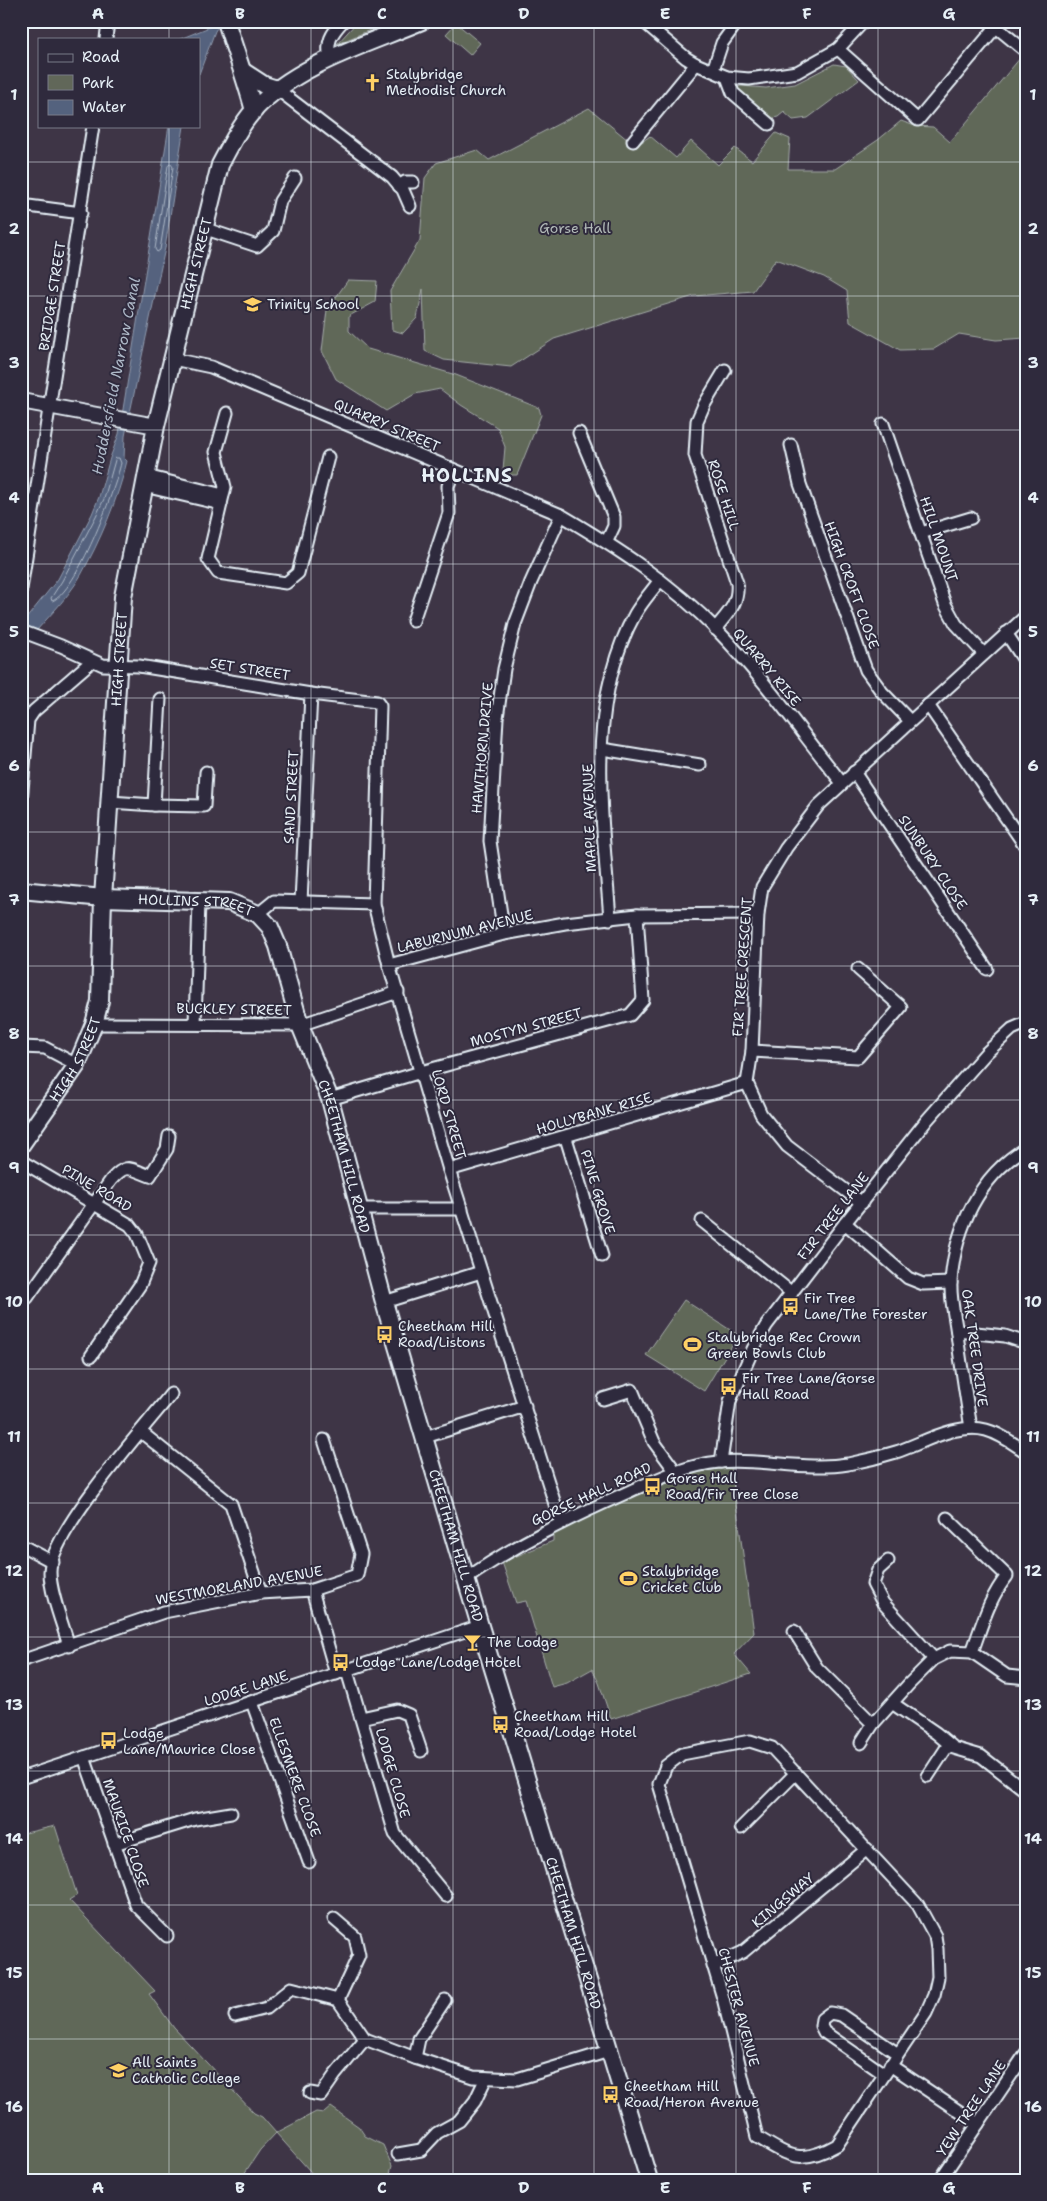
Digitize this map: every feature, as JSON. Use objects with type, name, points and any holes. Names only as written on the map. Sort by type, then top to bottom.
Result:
[{"type":"main road","points":[[227,25],[244,72],[254,110],[277,89],[330,60],[422,21]]},
{"type":"main road","points":[[244,72],[264,85],[277,89]]},
{"type":"main road","name":"HIGH STREET","points":[[21,1145],[77,1065],[94,1024],[100,1001],[103,898],[123,597],[156,426],[203,228],[220,165],[236,135],[254,110]]},
{"type":"main road","name":"HOLLINS STREET","points":[[21,890],[103,898],[229,902],[258,914]]},
{"type":"main road","name":"CHEETHAM HILL ROAD","points":[[258,914],[270,927],[278,946],[300,1025],[330,1099],[384,1302],[480,1626],[649,2180]]},
{"type":"street","points":[[106,38],[108,21]]},
{"type":"street","points":[[330,60],[327,48],[329,39],[342,21]]},
{"type":"street","points":[[643,21],[686,58],[696,64],[713,70],[727,78],[749,79],[797,72],[838,49],[864,21]]},
{"type":"street","points":[[713,70],[722,43],[738,21]]},
{"type":"street","points":[[838,49],[918,120],[995,23],[1022,49]]},
{"type":"street","points":[[633,141],[696,64]]},
{"type":"street","points":[[727,78],[733,93],[770,124]]},
{"type":"street","points":[[277,89],[392,177],[410,206]]},
{"type":"street","name":"BRIDGE STREET","points":[[21,589],[93,128]]},
{"type":"street","points":[[203,228],[257,246],[273,232],[280,201],[295,178]]},
{"type":"street","points":[[399,186],[405,182],[413,182]]},
{"type":"street","points":[[21,205],[81,213]]},
{"type":"street","name":"QUARRY STREET","points":[[173,359],[211,367],[561,515],[606,541],[660,580]]},
{"type":"street","name":"ROSE HILL","points":[[715,629],[730,611],[738,596],[737,583],[694,455],[697,421],[704,405],[725,370]]},
{"type":"street","points":[[21,400],[156,426]]},
{"type":"street","points":[[227,413],[216,452],[225,487],[208,560],[218,573],[286,583],[298,573],[328,457]]},
{"type":"street","name":"HILL MOUNT","points":[[883,424],[945,604],[956,624],[984,654]]},
{"type":"street","points":[[579,433],[614,517],[614,526],[606,541]]},
{"type":"street","name":"HIGH CROFT CLOSE","points":[[791,445],[800,484],[866,670],[882,692],[910,721]]},
{"type":"street","points":[[413,621],[448,513],[448,486],[454,470]]},
{"type":"street","points":[[145,481],[222,499]]},
{"type":"street","name":"HAWTHORN DRIVE","points":[[504,934],[490,841],[497,718],[504,670],[515,624],[531,582],[561,515]]},
{"type":"street","points":[[921,533],[971,518]]},
{"type":"street","name":"QUARRY RISE","points":[[660,580],[715,629],[738,653],[842,783]]},
{"type":"street","name":"MAPLE AVENUE","points":[[610,918],[600,780],[607,700],[621,646],[636,614],[660,580]]},
{"type":"street","name":"FIR TREE CRESCENT","points":[[747,1084],[752,1051],[758,914],[762,888],[786,848],[818,806],[1026,616]]},
{"type":"street","name":"SET STREET","points":[[21,631],[103,665],[138,666],[311,694],[377,702]]},
{"type":"street","points":[[1006,633],[1026,663]]},
{"type":"street","points":[[21,802],[28,720],[34,712],[92,661]]},
{"type":"street","name":"SAND STREET","points":[[301,902],[311,694]]},
{"type":"street","points":[[154,805],[160,699]]},
{"type":"street","name":"LORD STREET","points":[[377,702],[380,706],[374,904],[389,965],[449,1170],[562,1523]]},
{"type":"street","points":[[928,705],[1026,847]]},
{"type":"street","points":[[602,749],[700,765]]},
{"type":"street","points":[[110,802],[204,806],[206,772]]},
{"type":"street","name":"SUNBURY CLOSE","points":[[854,772],[987,969]]},
{"type":"street","points":[[195,1023],[199,901]]},
{"type":"street","name":"HOLLINS STREET","points":[[258,914],[274,901],[374,904]]},
{"type":"street","name":"LABURNUM AVENUE","points":[[389,965],[504,934],[565,923],[637,915],[758,914]]},
{"type":"street","name":"MOSTYN STREET","points":[[330,1099],[630,1015],[643,1000],[637,915]]},
{"type":"street","points":[[752,1051],[858,1057],[902,1007],[858,968]]},
{"type":"street","name":"BUCKLEY STREET","points":[[94,1024],[300,1025],[398,992]]},
{"type":"street","name":"FIR TREE LANE","points":[[721,1462],[730,1401],[766,1326],[845,1223],[928,1120],[986,1053],[1012,1029],[1026,1022]]},
{"type":"street","points":[[21,1047],[45,1048],[77,1065]]},
{"type":"street","points":[[747,1084],[761,1114],[787,1146],[862,1203]]},
{"type":"street","name":"HOLLYBANK RISE","points":[[449,1170],[566,1138],[747,1084]]},
{"type":"street","points":[[27,1298],[111,1180],[122,1169],[129,1168],[150,1176],[168,1149],[169,1136]]},
{"type":"street","name":"PINE GROVE","points":[[566,1138],[602,1256]]},
{"type":"street","name":"OAK TREE DRIVE","points":[[971,1428],[952,1306],[951,1283],[955,1254],[966,1218],[977,1197],[990,1178],[1008,1159],[1026,1148]]},
{"type":"street","name":"PINE ROAD","points":[[21,1161],[130,1225],[137,1234],[149,1263],[140,1285],[91,1356]]},
{"type":"street","points":[[359,1209],[462,1209]]},
{"type":"street","points":[[702,1221],[792,1293]]},
{"type":"street","points":[[845,1223],[908,1278],[923,1284],[951,1283]]},
{"type":"street","points":[[384,1302],[481,1272]]},
{"type":"street","points":[[957,1331],[1005,1336],[1026,1343]]},
{"type":"street","points":[[603,1399],[632,1390],[654,1442],[676,1472]]},
{"type":"street","points":[[69,1646],[57,1606],[50,1571],[60,1541],[82,1507],[171,1394]]},
{"type":"street","points":[[425,1437],[525,1406]]},
{"type":"street","name":"GORSE HALL ROAD","points":[[466,1579],[522,1543],[562,1523],[676,1472],[700,1464],[755,1462],[823,1467],[895,1452],[954,1431],[971,1428],[986,1430],[1004,1438],[1026,1452]]},
{"type":"street","points":[[140,1432],[231,1504],[261,1593]]},
{"type":"street","name":"WESTMORLAND AVENUE","points":[[21,1661],[164,1612],[261,1593],[312,1590],[357,1576],[361,1554],[324,1440]]},
{"type":"street","points":[[947,1518],[1011,1579],[996,1590],[987,1608],[972,1652]]},
{"type":"street","points":[[21,1545],[53,1562]]},
{"type":"street","points":[[888,1561],[878,1570],[873,1584],[884,1603],[934,1659]]},
{"type":"street","name":"LODGE CLOSE","points":[[312,1590],[361,1718],[395,1834],[446,1896]]},
{"type":"street","name":"LODGE LANE","points":[[21,1778],[480,1626]]},
{"type":"street","points":[[794,1631],[817,1668],[873,1724]]},
{"type":"street","points":[[861,1743],[873,1724],[934,1659],[950,1651],[972,1652],[1007,1676],[1026,1678]]},
{"type":"street","name":"ELLESMERE CLOSE","points":[[252,1702],[309,1862]]},
{"type":"street","points":[[892,1703],[954,1748],[981,1756],[1026,1792]]},
{"type":"street","points":[[361,1718],[397,1710],[408,1715],[421,1751]]},
{"type":"street","name":"CHESTER AVENUE","points":[[750,1741],[772,1748],[796,1773],[918,1905],[935,1936],[938,1977],[934,1995],[926,2014],[837,2145],[816,2155],[792,2156],[758,2137],[713,1966],[659,1784],[666,1766],[682,1754],[750,1741]]},
{"type":"street","points":[[928,1776],[949,1744]]},
{"type":"street","name":"MAURICE CLOSE","points":[[84,1757],[136,1905],[167,1936]]},
{"type":"street","points":[[741,1828],[796,1773]]},
{"type":"street","points":[[114,1844],[195,1819],[231,1813]]},
{"type":"street","name":"KINGSWAY","points":[[713,1966],[743,1952],[867,1849]]},
{"type":"street","points":[[334,1919],[356,1937],[359,1955],[338,2000]]},
{"type":"street","points":[[235,2016],[267,2008],[291,1988],[338,2000],[365,2039],[473,2077],[517,2079],[609,2051]]},
{"type":"street","points":[[415,2058],[419,2039],[445,2000]]},
{"type":"street","points":[[898,2054],[841,2015],[830,2013],[822,2019],[821,2026],[824,2032],[978,2124]]},
{"type":"street","points":[[310,2093],[321,2095],[365,2039]]},
{"type":"street","name":"YEW TREE LANE","points":[[940,2180],[1026,2053]]},
{"type":"street","points":[[398,2154],[421,2150],[437,2133],[459,2121],[475,2101],[486,2078]]},
{"type":"green space","points":[[358,21],[391,21],[337,44]]},
{"type":"green space","points":[[456,23],[480,43],[470,55],[446,34]]},
{"type":"green space","name":"Gorse Hall","points":[[1026,51],[1026,338],[996,340],[959,334],[934,349],[900,350],[850,322],[847,291],[824,277],[776,259],[753,291],[694,296],[554,339],[511,367],[444,360],[425,351],[423,289],[417,318],[403,333],[392,330],[390,291],[420,240],[425,178],[436,163],[477,150],[489,160],[589,108],[634,145],[639,144],[650,136],[676,158],[691,141],[718,165],[735,148],[752,161],[776,133],[790,139],[788,169],[835,169],[878,140],[901,121],[915,126],[933,127],[950,142]]},
{"type":"green space","points":[[834,64],[846,66],[859,80],[808,118],[793,120],[784,112],[778,117],[770,119],[738,93],[737,88],[740,86],[766,88],[795,84]]},
{"type":"green space","points":[[348,280],[377,281],[375,302],[349,316],[349,331],[368,349],[456,375],[539,408],[541,415],[517,475],[511,475],[503,470],[505,447],[498,428],[461,405],[440,389],[415,394],[386,411],[336,379],[322,351],[327,310]]},
{"type":"green space","name":"Stalybridge Rec Crown Green Bowls Club","points":[[684,1300],[738,1335],[704,1391],[646,1355]]},
{"type":"green space","name":"Stalybridge Cricket Club","points":[[731,1468],[754,1633],[734,1654],[751,1674],[611,1719],[599,1683],[592,1669],[567,1683],[552,1687],[526,1601],[516,1603],[502,1562],[553,1541],[553,1534],[663,1483],[709,1470]]},
{"type":"green space","name":"All Saints Catholic College","points":[[55,1826],[77,1895],[69,1900],[155,1991],[149,1994],[174,2028],[254,2113],[262,2117],[276,2133],[260,2150],[240,2180],[21,2180],[21,1834]]},
{"type":"green space","points":[[331,2107],[359,2127],[365,2136],[383,2145],[392,2166],[388,2180],[318,2180],[276,2133],[316,2112],[324,2113]]},
{"type":"water","points":[[216,21],[222,21],[215,31],[200,71],[200,38],[182,38],[212,26]]},
{"type":"water","points":[[169,128],[184,128],[165,248],[125,436],[124,458],[127,461],[119,490],[108,520],[75,585],[21,649],[21,625],[58,579],[92,514],[119,434]]},
{"type":"place","name":"Stalybridge Methodist Church","points":[[372,82]]},
{"type":"place","name":"Trinity School","points":[[253,304]]},
{"type":"place","name":"Fir Tree Lane/The Forester","points":[[790,1306]]},
{"type":"place","name":"Cheetham Hill Road/Listons","points":[[384,1334]]},
{"type":"place","name":"Stalybridge Rec Crown Green Bowls Club","points":[[693,1345]]},
{"type":"place","name":"Fir Tree Lane/Gorse Hall Road","points":[[728,1386]]},
{"type":"place","name":"Gorse Hall Road/Fir Tree Close","points":[[652,1486]]},
{"type":"place","name":"Stalybridge Cricket Club","points":[[628,1579]]},
{"type":"place","name":"The Lodge","points":[[473,1642]]},
{"type":"place","name":"Lodge Lane/Lodge Hotel","points":[[341,1662]]},
{"type":"place","name":"Cheetham Hill Road/Lodge Hotel","points":[[500,1724]]},
{"type":"place","name":"Lodge Lane/Maurice Close","points":[[109,1741]]},
{"type":"place","name":"All Saints Catholic College","points":[[118,2070]]},
{"type":"place","name":"Cheetham Hill Road/Heron Avenue","points":[[610,2094]]},
{"type":"district","name":"HOLLINS","points":[[467,475]]},
{"type":"water label","name":"Huddersfield Narrow Canal","points":[[116,376]]}]
